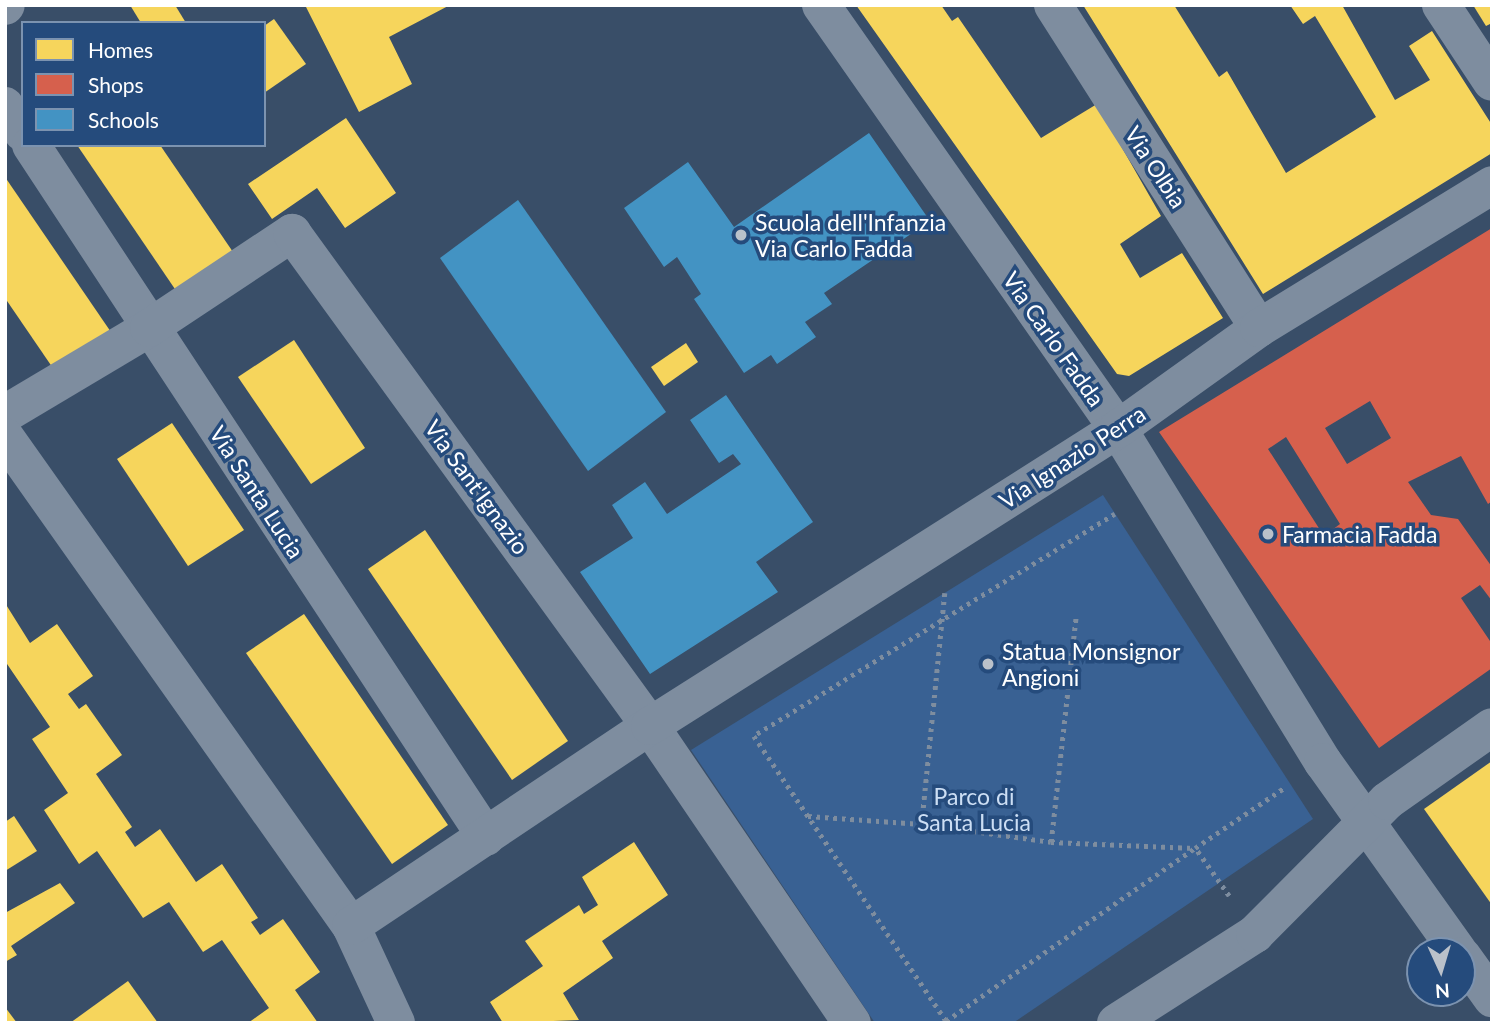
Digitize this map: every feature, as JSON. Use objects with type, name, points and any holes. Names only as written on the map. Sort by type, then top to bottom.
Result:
[{"type":"street","name":"Via Carlo Fadda","points":[[821,5],[1118,429],[1323,762],[1448,937]]},
{"type":"street","name":"Via Olbia","points":[[1053,5],[1259,328]]},
{"type":"street","points":[[1441,5],[1492,82]]},
{"type":"street","points":[[5,106],[21,130]]},
{"type":"street","name":"Via Santa Lucia","points":[[32,147],[486,836]]},
{"type":"street","name":"Via Ignazio Perra","points":[[650,726],[1118,429],[1259,328],[1492,185]]},
{"type":"street","name":"Via Sant'Ignazio","points":[[5,414],[149,328],[292,233],[650,726],[852,1023]]},
{"type":"street","points":[[5,437],[351,926],[396,1023]]},
{"type":"street","points":[[351,926],[650,726]]},
{"type":"street","points":[[1116,1023],[1255,934],[1387,801],[1492,727]]},
{"type":"street","points":[[1476,976],[1492,998]]},
{"type":"path","points":[[1155,489],[754,736],[946,1021],[1323,762]]},
{"type":"path","points":[[922,824],[950,536]]},
{"type":"path","points":[[1051,842],[1076,615]]},
{"type":"path","points":[[808,816],[922,824],[1051,842],[1195,848]]},
{"type":"path","points":[[1195,848],[1255,934]]},
{"type":"green space","name":"Parco di Santa Lucia","points":[[1103,495],[1313,819],[1013,1023],[875,1023],[691,750]]},
{"type":"building: Homes","points":[[130,5],[175,5],[185,21],[140,21]]},
{"type":"building: Homes","points":[[305,5],[450,5],[389,37],[412,84],[359,112]]},
{"type":"building: Homes","points":[[856,5],[941,5],[952,21],[958,17],[1041,138],[1097,104],[1161,216],[1120,244],[1140,278],[1182,253],[1223,318],[1129,376],[1117,374]]},
{"type":"building: Homes","points":[[1083,5],[1174,5],[1219,77],[1227,71],[1286,173],[1376,117],[1315,16],[1303,24],[1290,5],[1342,5],[1395,100],[1430,80],[1409,46],[1432,31],[1492,125],[1492,153],[1263,294]]},
{"type":"building: Homes","points":[[1473,5],[1492,5],[1492,23],[1486,26]]},
{"type":"building: Homes","points":[[274,19],[306,64],[266,92],[266,25]]},
{"type":"building: Homes","points":[[346,118],[396,193],[345,228],[317,188],[272,219],[248,184]]},
{"type":"building: Homes","points":[[78,147],[161,147],[235,255],[179,295]]},
{"type":"building: Homes","points":[[5,177],[115,338],[59,377],[5,298]]},
{"type":"building: Homes","points":[[294,340],[365,448],[311,484],[238,377]]},
{"type":"building: Homes","points":[[686,343],[698,362],[664,386],[651,367]]},
{"type":"building: Homes","points":[[172,423],[244,530],[188,566],[117,459]]},
{"type":"building: Homes","points":[[425,530],[568,741],[512,780],[368,569]]},
{"type":"building: Homes","points":[[5,603],[30,643],[57,624],[93,676],[68,694],[79,709],[86,704],[122,755],[96,774],[132,827],[125,832],[135,847],[160,829],[196,882],[222,864],[258,918],[251,922],[260,935],[283,919],[320,972],[295,990],[318,1023],[248,1023],[269,1008],[222,940],[203,952],[169,902],[143,918],[97,851],[79,864],[44,810],[68,793],[32,739],[50,727],[5,661]]},
{"type":"building: Homes","points":[[304,614],[448,825],[392,864],[246,653]]},
{"type":"building: Homes","points":[[1492,761],[1492,905],[1424,809]]},
{"type":"building: Homes","points":[[14,816],[37,851],[5,871],[5,822]]},
{"type":"building: Homes","points":[[634,842],[668,895],[602,941],[613,958],[563,993],[579,1020],[503,1023],[490,1002],[543,966],[525,941],[579,905],[584,914],[598,905],[582,877]]},
{"type":"building: Homes","points":[[60,883],[75,903],[11,946],[17,955],[5,962],[5,913]]},
{"type":"building: Homes","points":[[128,981],[158,1023],[70,1023]]},
{"type":"building: Homes","points":[[5,1007],[17,1023],[5,1023]]},
{"type":"building: Shops","points":[[1492,228],[1492,501],[1488,504],[1461,456],[1408,482],[1431,515],[1458,519],[1492,567],[1492,601],[1480,585],[1461,598],[1492,644],[1492,668],[1379,748],[1159,432]],"holes":[[[1370,401],[1391,438],[1347,464],[1325,428]],[[1286,437],[1340,524],[1324,536],[1268,449]]]},
{"type":"building: Schools","points":[[869,133],[930,221],[824,293],[832,304],[805,322],[816,337],[777,364],[771,355],[744,373],[694,299],[701,294],[677,257],[664,267],[624,208],[688,162],[734,227]]},
{"type":"building: Schools","points":[[518,200],[666,412],[588,471],[440,258]]},
{"type":"building: Schools","points":[[726,395],[813,522],[756,562],[778,592],[650,674],[580,572],[633,538],[612,505],[645,482],[667,514],[741,464],[733,454],[719,463],[690,420]]},
{"type":"place","name":"Scuola dell'Infanzia Via Carlo Fadda","points":[[741,235]]},
{"type":"place","name":"Farmacia Fadda","points":[[1268,534]]},
{"type":"place","name":"Statua Monsignor Angioni","points":[[988,664]]}]
